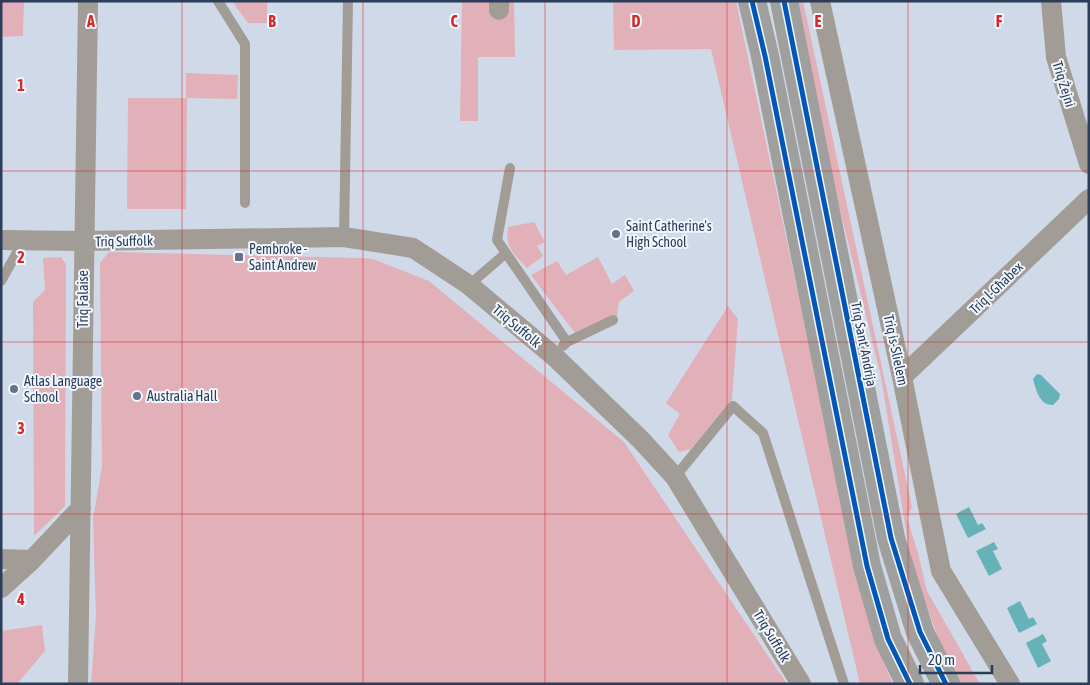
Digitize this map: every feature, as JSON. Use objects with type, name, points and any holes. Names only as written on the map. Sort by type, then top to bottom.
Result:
[{"type":"highway","points":[[752,1],[765,56],[867,566],[888,638],[910,684]]},
{"type":"highway","name":"Triq Sant' Andrija","points":[[784,1],[891,538],[920,632],[946,684]]},
{"type":"street","name":"Triq Falaise","points":[[78,684],[88,1]]},
{"type":"street","name":"Triq is-Slielem","points":[[820,1],[902,377],[941,570],[1010,684]]},
{"type":"street","name":"Triq Żejni","points":[[1051,1],[1056,58],[1089,164]]},
{"type":"street","name":"Triq l-Għabex","points":[[902,377],[1089,198]]},
{"type":"street","name":"Triq Suffolk","points":[[1,240],[83,241],[344,237],[413,248],[470,285],[561,350],[675,477],[801,684]]},
{"type":"street","points":[[1,588],[32,560],[81,508]]},
{"type":"street","points":[[1,559],[32,560]]},
{"type":"lane","points":[[218,1],[245,44],[245,203]]},
{"type":"lane","points":[[344,237],[348,1]]},
{"type":"lane","points":[[510,168],[497,240],[561,350],[613,320]]},
{"type":"lane","points":[[1,281],[24,240]]},
{"type":"lane","points":[[470,285],[505,254]]},
{"type":"lane","points":[[675,477],[733,406],[763,433],[844,684]]},
{"type":"shaded area","points":[[1,1],[24,1],[23,36],[1,37]]},
{"type":"shaded area","points":[[232,1],[267,1],[267,23],[248,23]]},
{"type":"shaded area","points":[[462,1],[514,1],[515,57],[478,57],[478,121],[460,121]]},
{"type":"shaded area","points":[[613,1],[736,1],[862,595],[877,647],[893,684],[860,684],[711,49],[614,50]]},
{"type":"shaded area","points":[[789,1],[803,1],[912,507],[907,518],[927,591],[980,684],[959,684],[947,661],[912,567],[881,377]]},
{"type":"shaded area","points":[[186,73],[238,75],[237,99],[187,98],[186,209],[127,209],[128,98],[186,98]]},
{"type":"shaded area","points":[[534,222],[545,242],[537,246],[543,256],[527,268],[511,250],[507,234],[508,227]]},
{"type":"shaded area","points":[[109,252],[373,259],[429,281],[624,442],[787,684],[91,684],[96,615],[93,519],[102,467],[100,263]]},
{"type":"shaded area","points":[[61,257],[66,264],[65,506],[34,536],[33,302],[45,290],[43,258]]},
{"type":"shaded area","points":[[598,257],[612,284],[625,275],[634,291],[619,302],[617,316],[583,333],[575,333],[531,275],[557,261],[566,275]]},
{"type":"shaded area","points":[[728,306],[738,319],[732,400],[691,449],[679,452],[668,435],[680,414],[666,403]]},
{"type":"shaded area","points":[[42,625],[45,651],[17,684],[1,684],[1,631]]},
{"type":"water","points":[[1037,374],[1041,375],[1060,394],[1059,399],[1053,405],[1045,403],[1039,396],[1033,379]]},
{"type":"water","points":[[969,507],[978,525],[982,523],[986,529],[968,538],[956,514]]},
{"type":"water","points":[[994,542],[998,549],[993,551],[1002,569],[989,576],[976,551]]},
{"type":"water","points":[[1020,601],[1029,619],[1033,617],[1037,624],[1019,633],[1007,608]]},
{"type":"water","points":[[1043,634],[1047,641],[1042,644],[1051,661],[1038,668],[1026,643]]},
{"type":"cycle path","points":[[752,1],[765,56],[867,566],[888,639],[910,684]]},
{"type":"cycle path","points":[[784,1],[891,538],[920,632],[946,684]]},
{"type":"place","name":"Saint Catherine's High School","points":[[616,234]]},
{"type":"place","name":"Pembroke - Saint Andrew","points":[[239,257]]},
{"type":"place","name":"Atlas Language School","points":[[14,389]]},
{"type":"place","name":"Australia Hall","points":[[137,396]]}]
